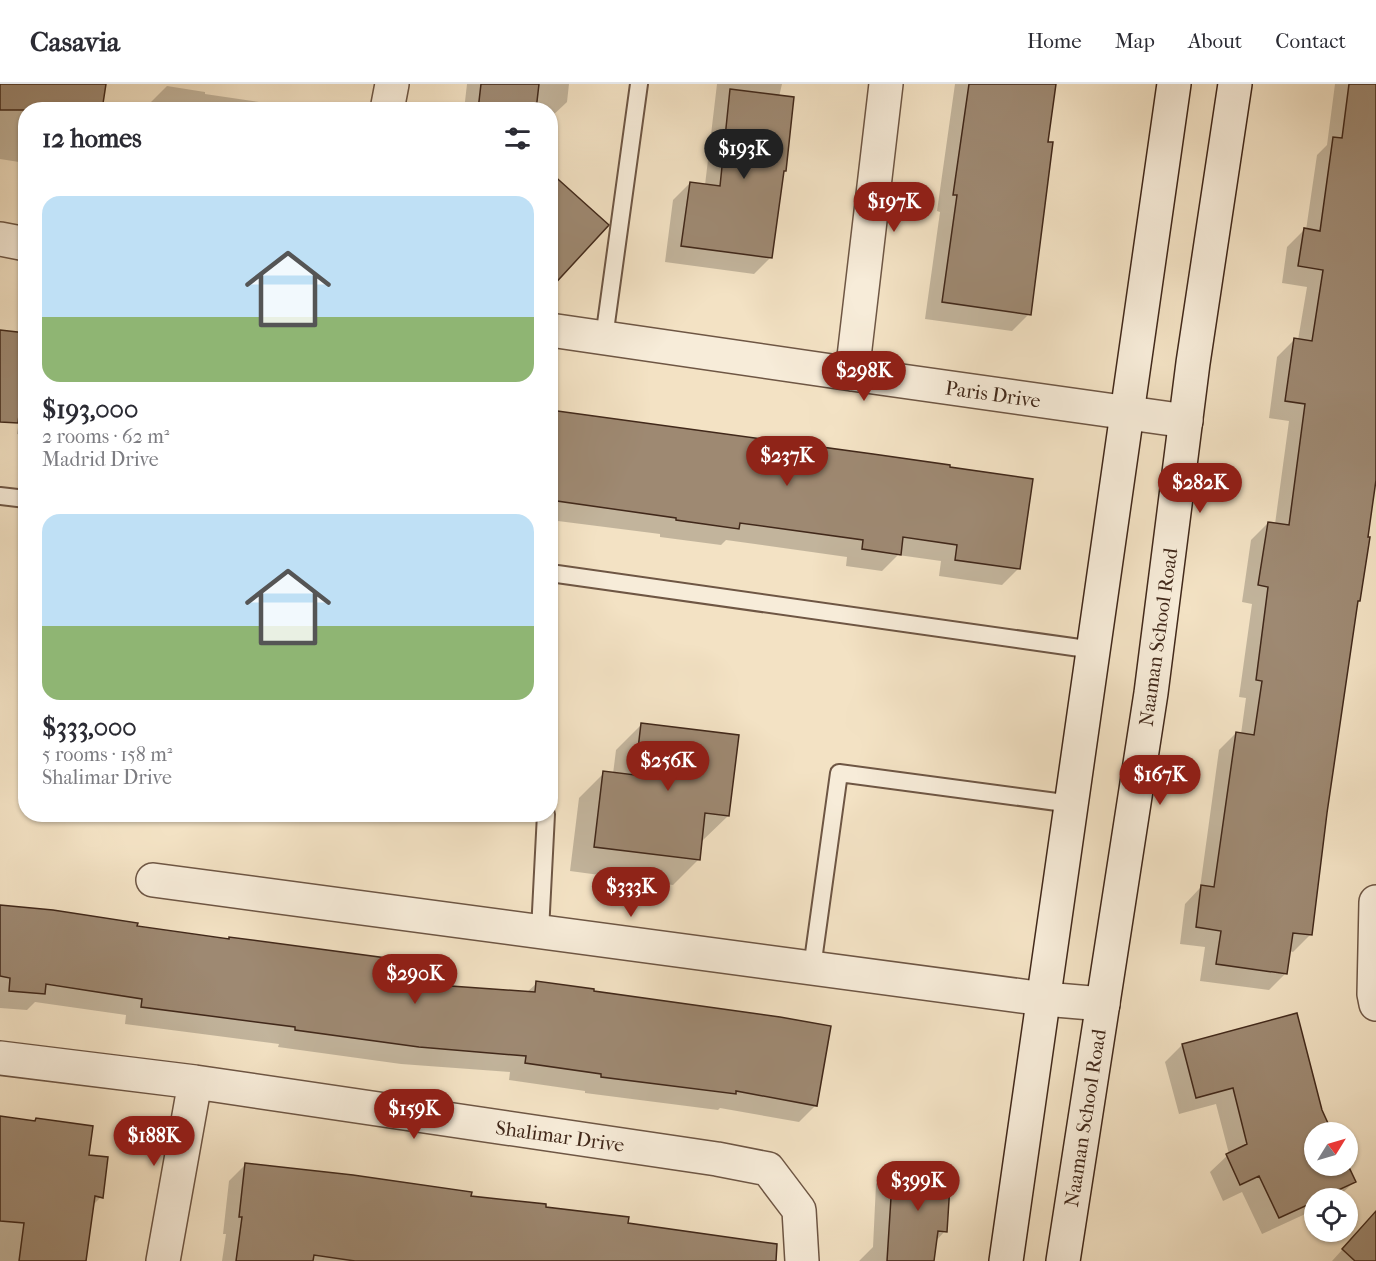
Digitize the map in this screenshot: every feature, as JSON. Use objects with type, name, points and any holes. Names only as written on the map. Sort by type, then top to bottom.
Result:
[{"type":"street","points":[[389,102],[392,84]]},
{"type":"street","points":[[852,374],[886,84]]},
{"type":"street","points":[[1006,1261],[1174,84]]},
{"type":"street","name":"Naaman School Road","points":[[1063,1261],[1151,693],[1195,351],[1235,84]]},
{"type":"street","points":[[0,239],[18,242]]},
{"type":"street","name":"Paris Drive","points":[[558,331],[1186,421]]},
{"type":"street","points":[[153,880],[1044,999],[1103,1004]]},
{"type":"street","points":[[1375,998],[1376,902]]},
{"type":"street","name":"Shalimar Drive","points":[[0,1058],[195,1082],[717,1159],[768,1169],[799,1210],[802,1261]]},
{"type":"street","points":[[163,1261],[195,1082]]},
{"type":"lane","points":[[604,338],[639,84]]},
{"type":"lane","points":[[0,496],[18,498]]},
{"type":"lane","points":[[558,574],[1094,650]]},
{"type":"lane","points":[[812,968],[839,773],[1072,804]]},
{"type":"lane","points":[[540,932],[546,822]]},
{"type":"building","points":[[0,84],[106,84],[103,102],[18,102],[18,110],[0,110]]},
{"type":"building","points":[[481,84],[539,84],[537,102],[479,102]]},
{"type":"building","points":[[969,84],[1056,84],[1048,142],[1053,142],[1031,315],[942,302],[957,195],[953,195]]},
{"type":"building","points":[[1349,84],[1376,84],[1376,480],[1368,537],[1370,537],[1360,601],[1358,601],[1327,813],[1312,935],[1293,933],[1287,974],[1216,964],[1221,931],[1196,927],[1201,885],[1214,887],[1236,732],[1254,735],[1262,681],[1256,680],[1268,587],[1258,585],[1268,522],[1289,525],[1305,404],[1285,401],[1294,338],[1312,341],[1323,270],[1298,266],[1304,228],[1320,231],[1333,137],[1342,138]]},
{"type":"building","points":[[730,89],[794,97],[786,171],[784,171],[772,258],[681,246],[690,182],[720,186]]},
{"type":"building","points":[[558,179],[609,225],[558,280]]},
{"type":"building","points":[[0,330],[18,332],[18,423],[0,422]]},
{"type":"building","points":[[558,411],[950,465],[950,467],[1033,479],[1020,569],[955,560],[957,545],[903,537],[901,555],[862,549],[863,540],[740,523],[739,529],[676,520],[676,518],[558,501]]},
{"type":"building","points":[[641,723],[739,735],[729,816],[705,813],[700,860],[594,847],[603,771],[635,775]]},
{"type":"building","points":[[0,905],[53,910],[138,923],[137,926],[229,939],[229,937],[439,965],[437,985],[535,992],[536,981],[831,1026],[817,1106],[736,1091],[736,1094],[601,1077],[601,1074],[525,1063],[526,1056],[419,1047],[295,1030],[295,1027],[141,1007],[142,999],[46,984],[45,994],[9,991],[10,978],[0,976]]},
{"type":"building","points":[[1297,1013],[1322,1110],[1327,1122],[1304,1122],[1304,1176],[1353,1176],[1356,1182],[1343,1188],[1304,1188],[1304,1207],[1279,1218],[1259,1176],[1240,1185],[1226,1154],[1247,1144],[1233,1088],[1196,1098],[1182,1044]]},
{"type":"building","points":[[0,1116],[35,1121],[36,1118],[93,1126],[89,1155],[108,1157],[103,1198],[95,1196],[86,1261],[19,1261],[24,1223],[0,1221]]},
{"type":"building","points":[[245,1163],[472,1192],[471,1196],[546,1204],[546,1207],[629,1217],[628,1223],[777,1244],[776,1261],[355,1261],[314,1255],[313,1261],[236,1261],[242,1217],[239,1217]]},
{"type":"building","points":[[893,1166],[951,1169],[947,1232],[938,1231],[934,1261],[887,1261]]},
{"type":"building","points":[[1376,1211],[1376,1261],[1355,1261],[1342,1249],[1348,1242],[1358,1242],[1358,1231]]}]
